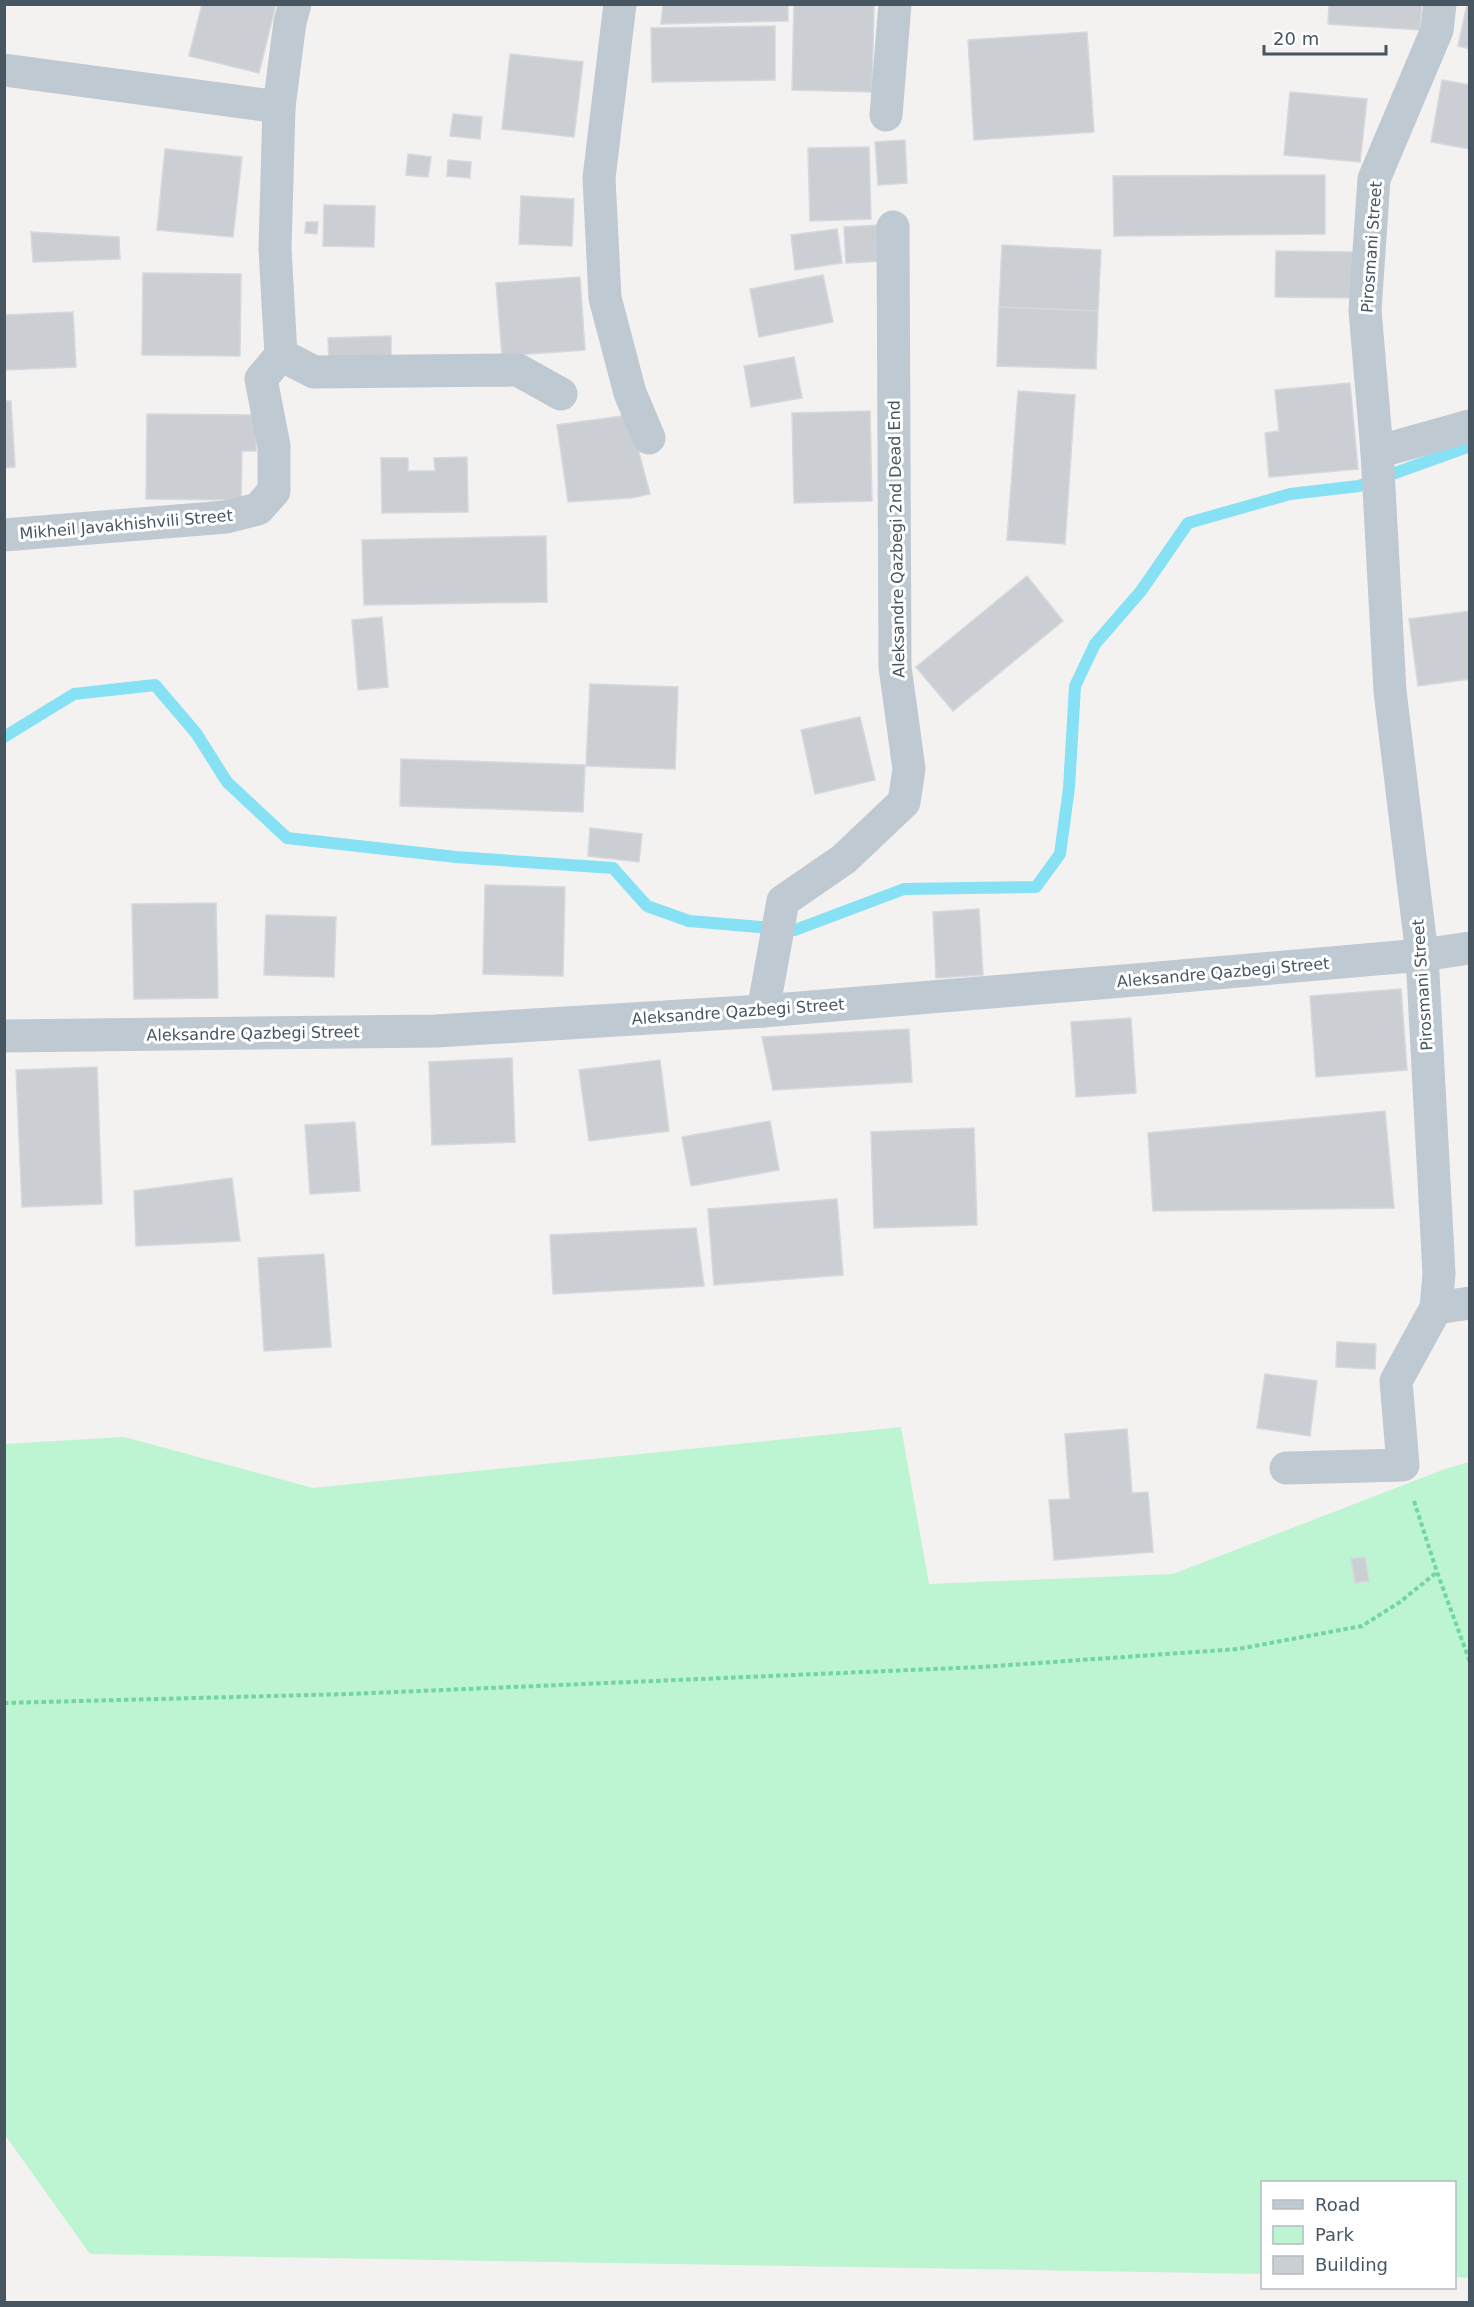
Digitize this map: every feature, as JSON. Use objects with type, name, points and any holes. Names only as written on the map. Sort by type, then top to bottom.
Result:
[{"type":"street","points":[[295,4],[290,22],[279,107],[275,249],[281,356],[314,372],[518,370],[561,394]]},
{"type":"street","points":[[620,4],[598,178],[605,298],[630,393],[649,438]]},
{"type":"street","points":[[886,115],[895,4]]},
{"type":"street","name":"Pirosmani Street","points":[[1403,1465],[1396,1381],[1436,1308],[1439,1274],[1422,955],[1390,691],[1378,471],[1365,310],[1374,179],[1437,30],[1440,4]]},
{"type":"street","points":[[4,70],[279,107]]},
{"type":"street","name":"Aleksandre Qazbegi 2nd Dead End","points":[[765,996],[783,901],[844,859],[904,802],[909,769],[895,666],[894,227]]},
{"type":"street","name":"Mikheil Javakhishvili Street","points":[[4,535],[226,517],[258,509],[274,491],[274,446],[261,379],[281,356]]},
{"type":"street","points":[[1378,471],[1470,426]]},
{"type":"street","name":"Aleksandre Qazbegi Street","points":[[4,1036],[436,1031],[765,996],[1422,955],[1470,948]]},
{"type":"street","points":[[1436,1308],[1470,1304]]},
{"type":"street","points":[[1286,1468],[1403,1465]]},
{"type":"path","points":[[1403,1465],[1437,1572],[1470,1662]]},
{"type":"path","points":[[4,1703],[350,1694],[981,1667],[1238,1649],[1362,1626],[1400,1602],[1437,1572]]},
{"type":"green space","points":[[901,1427],[929,1584],[1173,1574],[1445,1469],[1469,1462],[1469,2278],[1456,2277],[1456,2181],[1261,2181],[1261,2274],[90,2254],[5,2135],[4,1444],[124,1437],[313,1488]]},
{"type":"building","points":[[202,4],[276,4],[259,73],[189,56]]},
{"type":"building","points":[[663,4],[788,4],[788,21],[661,24]]},
{"type":"building","points":[[794,4],[874,4],[872,92],[792,90]]},
{"type":"building","points":[[1329,4],[1422,4],[1420,30],[1328,24]]},
{"type":"building","points":[[1467,4],[1470,4],[1470,49],[1458,46]]},
{"type":"building","points":[[775,26],[775,80],[652,82],[651,28]]},
{"type":"building","points":[[1087,32],[1094,132],[974,140],[968,40]]},
{"type":"building","points":[[510,54],[583,62],[574,137],[502,129]]},
{"type":"building","points":[[1442,80],[1470,85],[1470,149],[1431,142]]},
{"type":"building","points":[[1290,92],[1367,99],[1360,162],[1284,155]]},
{"type":"building","points":[[453,114],[482,117],[480,139],[450,136]]},
{"type":"building","points":[[905,140],[907,183],[878,185],[875,142]]},
{"type":"building","points":[[869,147],[871,219],[810,221],[808,148]]},
{"type":"building","points":[[165,149],[242,157],[233,237],[157,230]]},
{"type":"building","points":[[408,154],[431,157],[428,177],[406,175]]},
{"type":"building","points":[[448,160],[471,162],[470,178],[447,176]]},
{"type":"building","points":[[1325,175],[1325,234],[1114,236],[1113,176]]},
{"type":"building","points":[[521,196],[574,199],[572,246],[519,244]]},
{"type":"building","points":[[324,205],[375,206],[374,247],[323,246]]},
{"type":"building","points":[[306,222],[318,222],[317,234],[305,233]]},
{"type":"building","points":[[880,225],[883,261],[846,263],[844,227]]},
{"type":"building","points":[[837,229],[842,263],[795,270],[791,235]]},
{"type":"building","points":[[31,232],[119,237],[120,259],[33,262]]},
{"type":"building","points":[[1002,245],[1101,250],[1098,311],[999,307]]},
{"type":"building","points":[[1276,251],[1355,252],[1355,298],[1275,297]]},
{"type":"building","points":[[143,273],[241,274],[240,356],[142,355]]},
{"type":"building","points":[[823,275],[833,322],[759,337],[750,289]]},
{"type":"building","points":[[580,277],[585,350],[502,356],[496,283]]},
{"type":"building","points":[[999,307],[1098,311],[1096,369],[997,366]]},
{"type":"building","points":[[73,312],[76,367],[4,370],[4,315]]},
{"type":"building","points":[[391,336],[391,360],[329,362],[328,338]]},
{"type":"building","points":[[794,357],[802,398],[751,407],[744,366]]},
{"type":"building","points":[[1350,383],[1358,469],[1269,477],[1265,433],[1279,431],[1275,390]]},
{"type":"building","points":[[1018,391],[1075,395],[1065,544],[1007,540]]},
{"type":"building","points":[[4,401],[11,401],[15,467],[4,468]]},
{"type":"building","points":[[870,411],[872,501],[794,503],[792,413]]},
{"type":"building","points":[[147,414],[256,415],[256,451],[242,451],[241,500],[146,499]]},
{"type":"building","points":[[629,415],[650,494],[631,498],[568,502],[557,425]]},
{"type":"building","points":[[467,457],[468,512],[382,513],[381,458],[408,458],[408,471],[435,471],[434,458]]},
{"type":"building","points":[[546,536],[547,602],[364,605],[362,540]]},
{"type":"building","points":[[1027,576],[1063,621],[953,711],[916,667]]},
{"type":"building","points":[[1470,611],[1470,679],[1418,686],[1409,619]]},
{"type":"building","points":[[382,617],[388,687],[358,690],[352,620]]},
{"type":"building","points":[[590,684],[678,687],[675,769],[586,766]]},
{"type":"building","points":[[860,717],[875,780],[815,794],[801,730]]},
{"type":"building","points":[[401,759],[585,765],[583,812],[400,806]]},
{"type":"building","points":[[590,828],[642,834],[639,862],[588,856]]},
{"type":"building","points":[[485,885],[565,887],[563,976],[483,974]]},
{"type":"building","points":[[216,903],[218,998],[134,999],[132,904]]},
{"type":"building","points":[[979,909],[983,975],[936,978],[933,912]]},
{"type":"building","points":[[266,915],[336,917],[334,977],[264,975]]},
{"type":"building","points":[[1401,989],[1407,1070],[1316,1077],[1310,996]]},
{"type":"building","points":[[1131,1018],[1136,1093],[1076,1097],[1071,1022]]},
{"type":"building","points":[[909,1029],[912,1082],[773,1090],[762,1037]]},
{"type":"building","points":[[512,1058],[515,1142],[432,1145],[429,1062]]},
{"type":"building","points":[[660,1060],[669,1131],[589,1141],[579,1070]]},
{"type":"building","points":[[97,1067],[102,1204],[22,1207],[16,1070]]},
{"type":"building","points":[[1385,1111],[1394,1208],[1153,1211],[1148,1133]]},
{"type":"building","points":[[770,1121],[779,1170],[691,1186],[682,1137]]},
{"type":"building","points":[[355,1122],[360,1191],[310,1194],[305,1125]]},
{"type":"building","points":[[974,1128],[977,1225],[874,1228],[871,1132]]},
{"type":"building","points":[[232,1178],[240,1241],[136,1246],[134,1191]]},
{"type":"building","points":[[837,1199],[843,1275],[714,1285],[708,1209]]},
{"type":"building","points":[[696,1228],[704,1286],[553,1294],[550,1235]]},
{"type":"building","points":[[324,1254],[331,1347],[264,1351],[258,1258]]},
{"type":"building","points":[[1337,1342],[1376,1344],[1375,1369],[1336,1367]]},
{"type":"building","points":[[1265,1374],[1317,1381],[1310,1436],[1257,1428]]},
{"type":"building","points":[[1127,1429],[1132,1493],[1148,1492],[1153,1552],[1054,1560],[1049,1500],[1070,1499],[1065,1434]]},
{"type":"building","points":[[1365,1557],[1369,1581],[1355,1583],[1351,1559]]},
{"type":"waterway","points":[[4,737],[74,694],[155,685],[196,733],[227,782],[287,838],[456,857],[613,868],[647,906],[689,921],[795,930],[904,889],[1036,887],[1060,854],[1069,788],[1075,686],[1095,644],[1141,591],[1188,523],[1290,494],[1359,486],[1470,446]]}]
